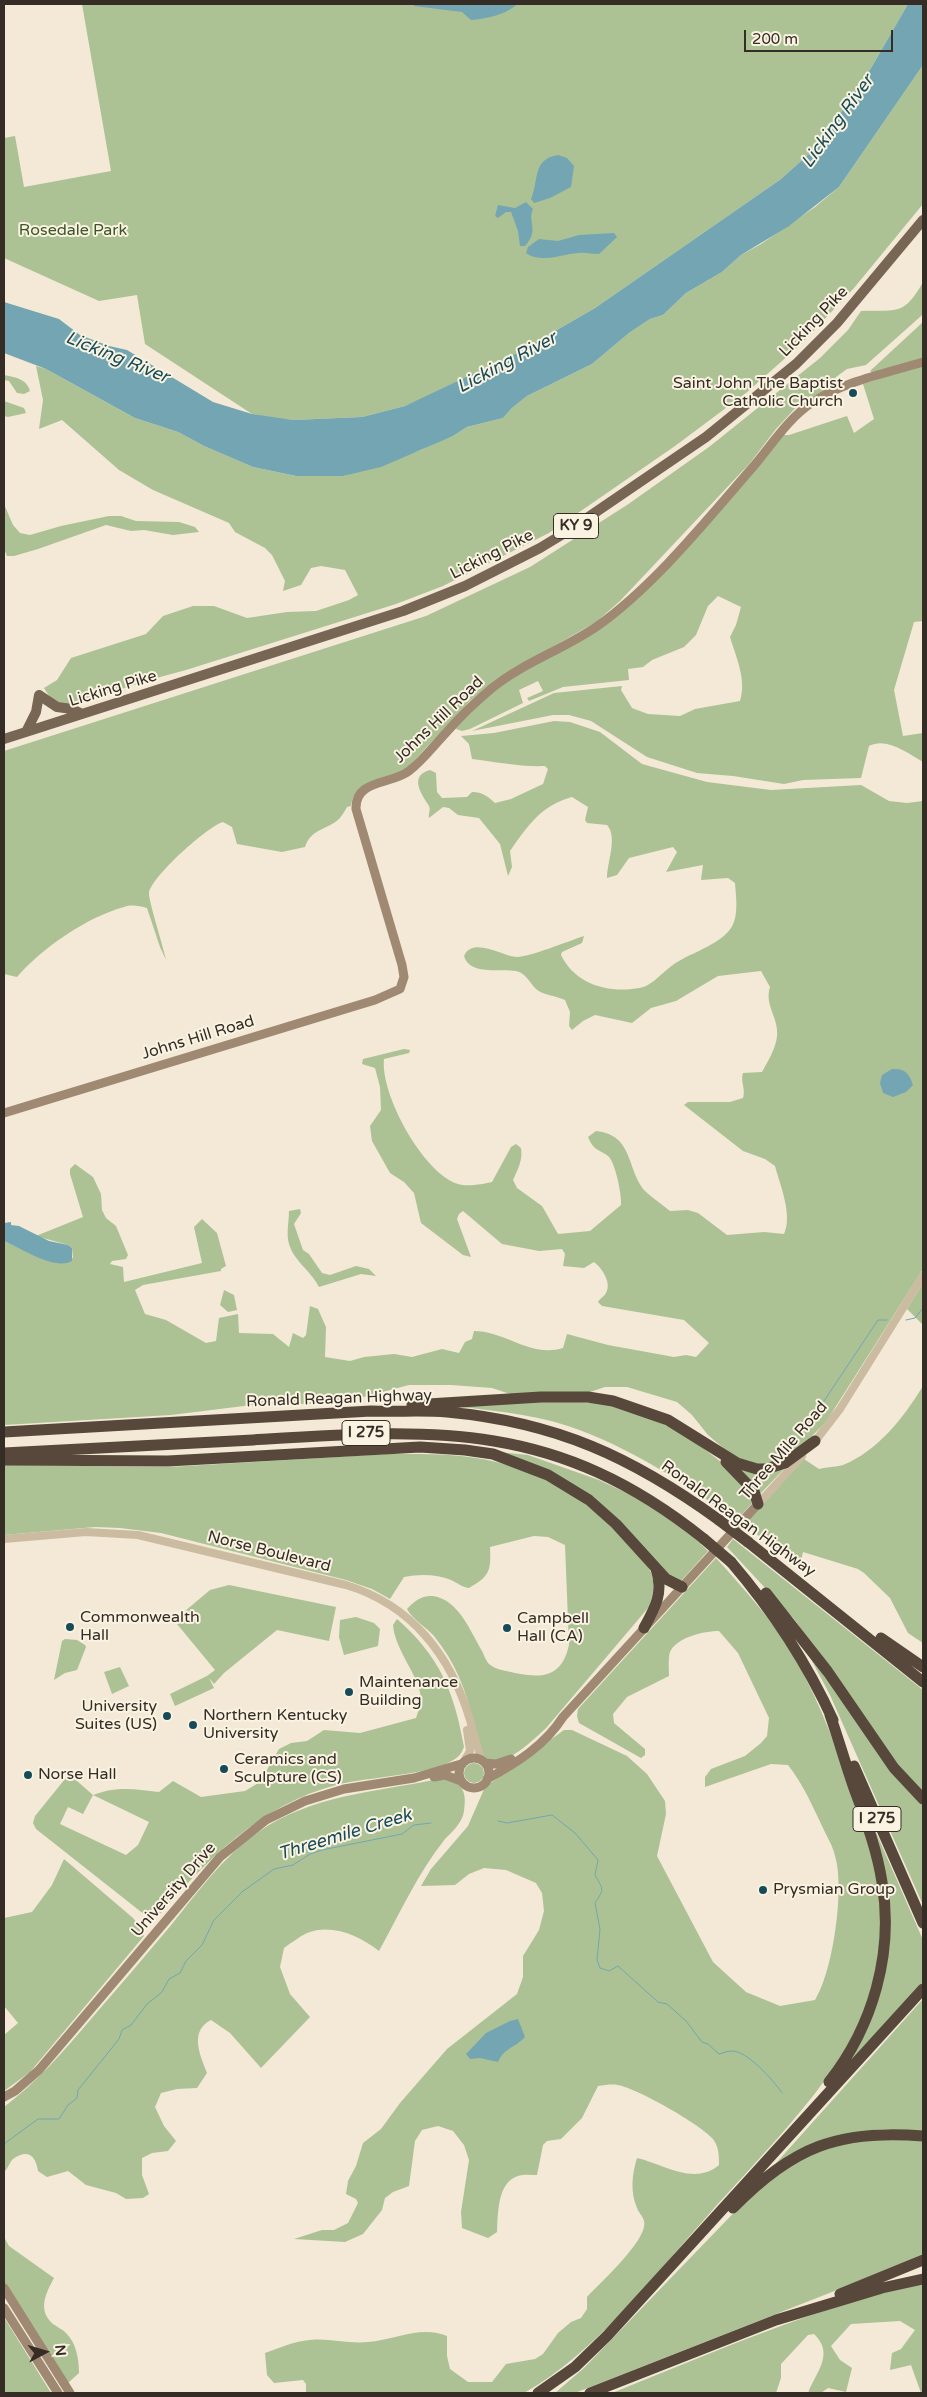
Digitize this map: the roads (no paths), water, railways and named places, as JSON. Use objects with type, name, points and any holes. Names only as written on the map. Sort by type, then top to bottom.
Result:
[{"type":"highway","points":[[371,1411],[423,1404],[541,1397],[588,1397],[641,1409],[668,1420],[742,1466],[766,1469],[785,1463],[815,1441]]},
{"type":"highway","name":"Ronald Reagan Highway","points":[[4,1432],[371,1411],[470,1414],[504,1419],[550,1430],[631,1463],[669,1485],[748,1542],[923,1682]]},
{"type":"highway","name":"I 275","points":[[4,1453],[358,1434],[424,1433],[475,1437],[538,1449],[586,1466],[636,1490],[676,1516],[731,1562],[761,1597],[792,1642],[830,1715],[923,1922]]},
{"type":"highway","points":[[708,1445],[749,1484],[754,1491],[758,1504]]},
{"type":"highway","points":[[4,1460],[168,1461],[420,1447],[478,1452],[522,1463],[569,1486],[605,1513],[666,1579],[682,1587]]},
{"type":"highway","points":[[731,1562],[754,1580],[795,1627],[894,1768],[923,1798]]},
{"type":"highway","points":[[644,1628],[659,1598],[660,1584],[655,1567]]},
{"type":"highway","points":[[834,1610],[923,1667]]},
{"type":"highway","points":[[789,2137],[804,2113],[836,2074],[859,2036],[878,1984],[884,1944],[884,1897],[877,1858],[830,1715]]},
{"type":"highway","points":[[538,2393],[575,2367],[607,2336],[706,2230],[923,1989]]},
{"type":"highway","points":[[706,2230],[728,2214],[774,2170],[812,2148],[856,2136],[880,2133],[923,2136]]},
{"type":"highway","points":[[590,2393],[923,2260]]},
{"type":"highway","points":[[776,2320],[888,2286],[923,2279]]},
{"type":"main road","name":"Licking Pike","points":[[4,739],[411,608],[491,574],[540,548],[706,437],[796,364],[836,323],[923,220]]},
{"type":"main road","name":"Johns Hill Road","points":[[4,1113],[375,1000],[400,989],[404,977],[402,965],[356,809],[356,799],[359,794],[367,787],[392,780],[406,773],[493,687],[528,663],[594,628],[634,596],[686,542],[780,434],[811,403],[835,390],[923,362]]},
{"type":"main road","points":[[26,732],[36,712],[39,695],[57,707],[72,709],[82,714]]},
{"type":"main road","name":"Three Mile Road","points":[[484,1762],[496,1764],[510,1759],[528,1748],[563,1717],[758,1504]]},
{"type":"main road","name":"Three Mile Road","points":[[488,1779],[531,1752],[553,1732],[563,1717]]},
{"type":"main road","points":[[473,1758],[484,1762],[488,1768],[488,1779],[481,1787],[472,1788],[461,1781],[458,1773],[463,1763],[473,1758]]},
{"type":"main road","name":"University Drive","points":[[4,2097],[15,2091],[39,2070],[220,1857],[246,1834],[273,1816],[319,1796],[344,1789],[414,1778],[463,1763]]},
{"type":"main road","name":"University Drive","points":[[414,1778],[422,1779],[446,1775],[461,1781]]},
{"type":"main road","points":[[4,2288],[70,2393]]},
{"type":"main road","points":[[4,2308],[58,2393]]},
{"type":"street","name":"Three Mile Road","points":[[758,1504],[815,1441],[840,1409],[923,1276]]},
{"type":"street","name":"Norse Boulevard","points":[[4,1539],[86,1532],[145,1536],[363,1591],[390,1604],[410,1619],[430,1639],[453,1676],[484,1762]]},
{"type":"street","name":"Norse Boulevard","points":[[463,1763],[470,1747],[466,1711]]},
{"type":"water","points":[[413,4],[517,4],[508,11],[471,20],[462,12],[414,6]]},
{"type":"water","name":"Licking River","points":[[908,4],[923,4],[923,65],[839,187],[789,226],[741,255],[722,272],[686,293],[663,315],[650,319],[629,333],[592,364],[527,396],[503,418],[467,427],[453,436],[381,467],[343,476],[296,476],[253,467],[204,446],[178,432],[135,418],[46,369],[4,353],[4,302],[59,319],[80,335],[109,346],[127,350],[213,402],[252,414],[293,420],[362,417],[405,406],[517,353],[595,308],[781,179],[819,145],[871,68]]},
{"type":"water","points":[[558,155],[567,158],[574,166],[571,187],[550,198],[534,203],[531,199],[540,166],[550,157]]},
{"type":"water","points":[[526,202],[533,209],[531,218],[533,231],[525,246],[520,246],[518,231],[511,212],[506,212],[498,218],[495,216],[498,205],[515,208]]},
{"type":"water","points":[[614,233],[617,237],[599,254],[581,253],[552,258],[538,258],[526,253],[528,247],[539,239],[558,241],[579,235]]},
{"type":"water","points":[[892,1069],[900,1069],[906,1072],[913,1085],[906,1092],[893,1097],[883,1093],[880,1083],[882,1075]]},
{"type":"water","points":[[11,1222],[11,1225],[19,1226],[49,1241],[68,1245],[72,1248],[72,1261],[57,1263],[47,1261],[4,1241],[4,1223]]},
{"type":"water","points":[[518,2019],[525,2037],[507,2050],[498,2062],[480,2058],[470,2059],[466,2054],[486,2033]]},
{"type":"waterway","points":[[906,1320],[915,1318],[923,1308]]},
{"type":"waterway","points":[[816,1413],[878,1320],[887,1320]]},
{"type":"waterway","name":"Threemile Creek","points":[[498,1821],[507,1823],[552,1815],[575,1833],[598,1860],[595,1875],[602,1892],[595,1903],[600,1929],[597,1960],[600,1968],[609,1971],[618,1966],[658,2002],[667,2004],[686,2021],[702,2042],[708,2044],[719,2054],[731,2051],[745,2055],[767,2074],[782,2093]]},
{"type":"waterway","name":"Threemile Creek","points":[[4,2144],[38,2119],[59,2119],[68,2105],[77,2098],[78,2090],[119,2039],[122,2030],[131,2025],[147,2004],[162,1992],[169,1979],[180,1973],[186,1961],[202,1945],[214,1920],[242,1892],[274,1869],[293,1865],[310,1854],[402,1834],[414,1825],[431,1823]]},
{"type":"place","name":"Saint John The Baptist Catholic Church","points":[[853,393]]},
{"type":"place","name":"Commonwealth Hall","points":[[70,1627]]},
{"type":"place","name":"Campbell Hall (CA)","points":[[507,1628]]},
{"type":"place","name":"Maintenance Building","points":[[349,1692]]},
{"type":"place","name":"University Suites (US)","points":[[167,1716]]},
{"type":"place","name":"Northern Kentucky University","points":[[193,1725]]},
{"type":"place","name":"Ceramics and Sculpture (CS)","points":[[224,1769]]},
{"type":"place","name":"Norse Hall","points":[[28,1775]]},
{"type":"place","name":"Prysmian Group","points":[[763,1890]]},
{"type":"park label","name":"Rosedale Park","points":[[73,231]]}]
